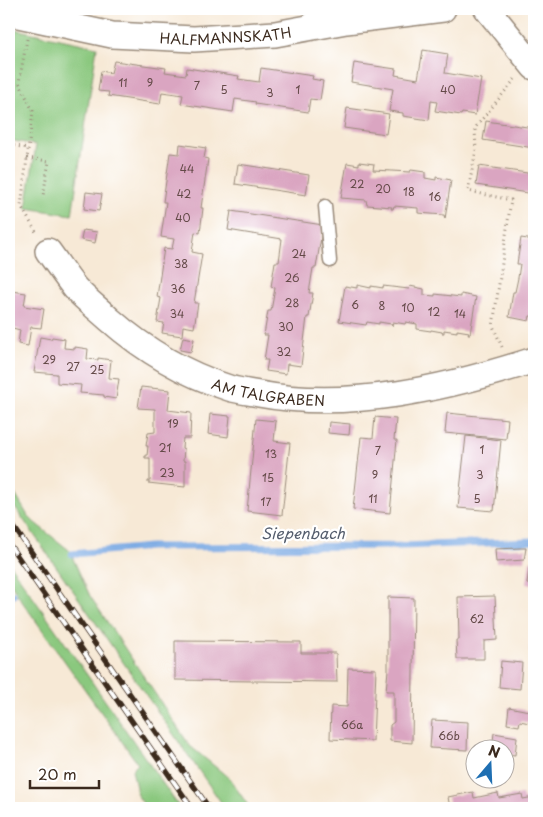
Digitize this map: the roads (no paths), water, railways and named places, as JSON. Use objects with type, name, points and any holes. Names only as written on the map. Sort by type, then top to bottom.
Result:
[{"type":"street","name":"HALFMANNSKATH","points":[[15,13],[112,35],[194,39],[275,34],[312,18],[443,9]]},
{"type":"street","points":[[487,9],[532,64]]},
{"type":"street","name":"AM TALGRABEN","points":[[48,251],[76,289],[129,336],[162,358],[200,377],[230,389],[278,398],[310,400],[365,399],[422,389],[510,368],[534,360]]},
{"type":"lane","points":[[325,206],[330,261]]},
{"type":"waterway","name":"Siepenbach","points":[[72,554],[150,547],[402,546],[534,541]]},
{"type":"railway","points":[[9,520],[209,808]]},
{"type":"railway","points":[[9,544],[192,808]]}]
